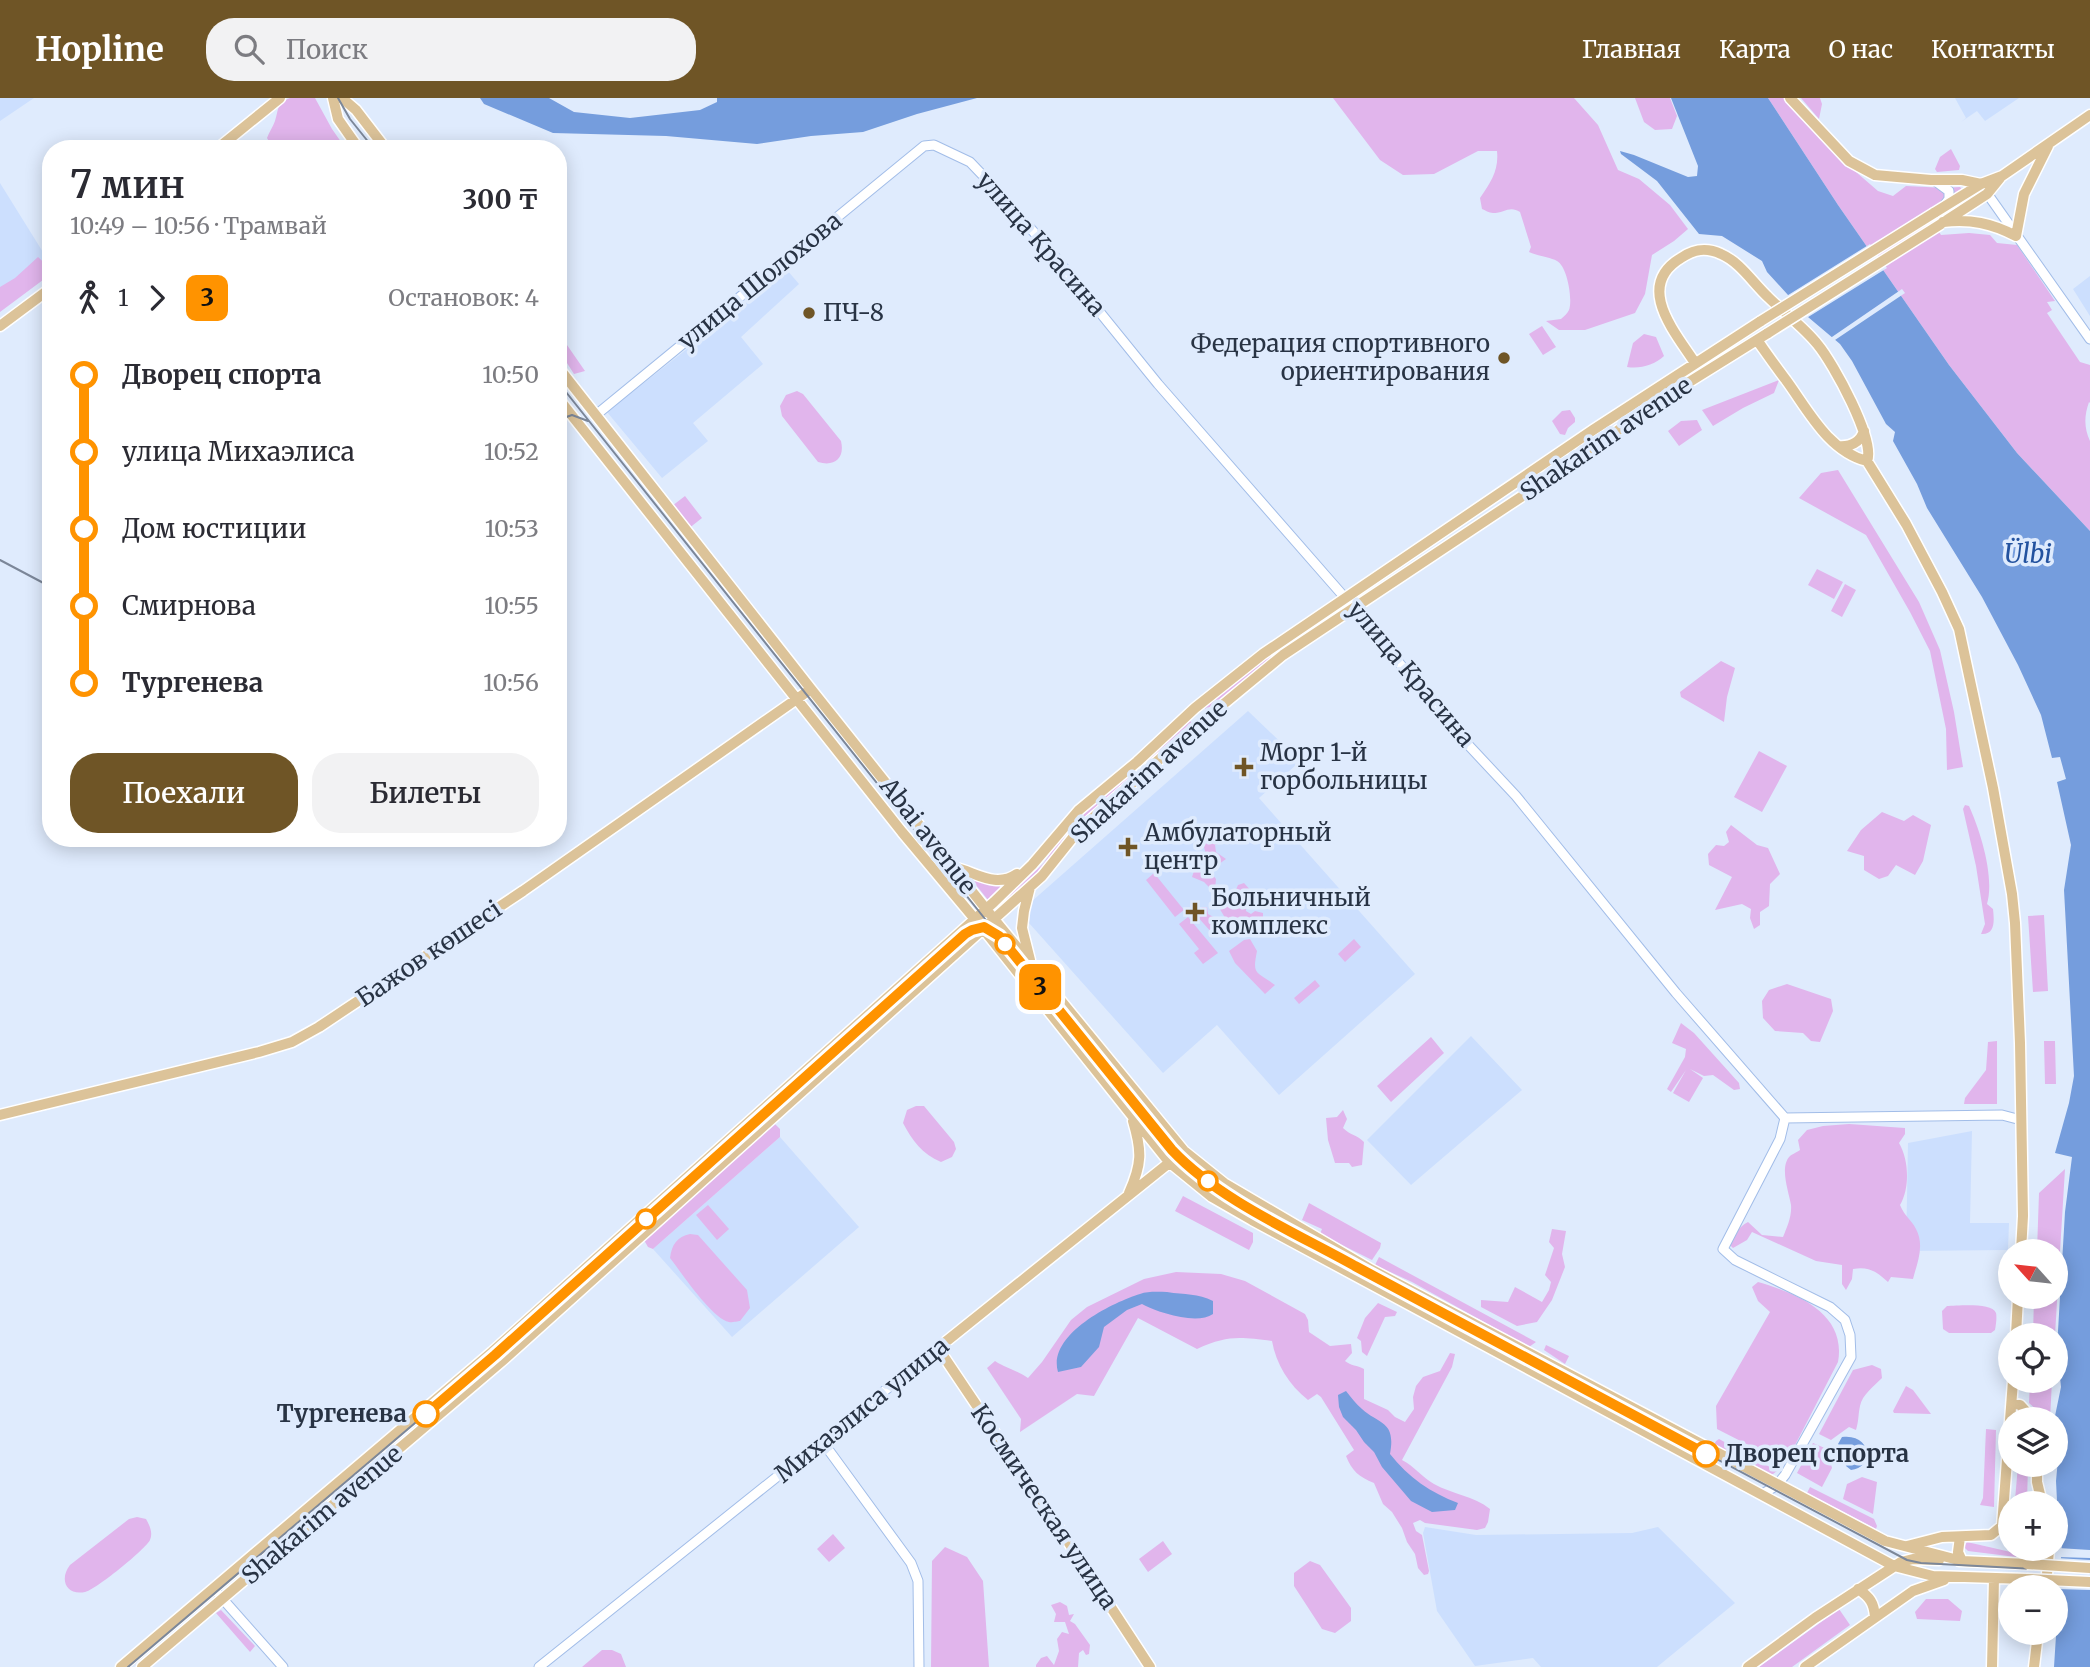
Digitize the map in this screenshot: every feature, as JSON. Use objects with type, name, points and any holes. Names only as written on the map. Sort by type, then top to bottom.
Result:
[{"type":"main road","points":[[228,140],[280,98]]},
{"type":"main road","points":[[332,98],[338,119],[353,140]]},
{"type":"main road","points":[[342,98],[356,110],[379,140]]},
{"type":"main road","points":[[1790,98],[1849,160],[1875,175],[1962,180],[1984,189],[2090,115]]},
{"type":"main road","points":[[1942,223],[1973,220],[2016,236],[2024,194],[2049,144]]},
{"type":"main road","name":"Shakarim avenue","points":[[142,1667],[501,1362],[1042,876],[1077,831],[1283,655],[1506,488],[1581,438],[1761,321],[1938,211],[1984,189]]},
{"type":"main road","name":"Shakarim avenue","points":[[121,1667],[492,1352],[986,909],[1029,869],[1079,810],[1137,762],[1195,708],[1263,654],[1515,501],[1678,389],[1942,223],[1984,189]]},
{"type":"main road","points":[[1695,363],[1660,305],[1658,289],[1664,273],[1676,261],[1689,253],[1708,250],[1723,255],[1735,264],[1818,345],[1835,370],[1864,431],[1870,455],[1867,461]]},
{"type":"main road","points":[[0,326],[42,295]]},
{"type":"main road","points":[[1758,340],[1805,408],[1838,446],[1856,458],[1867,461],[1906,524],[1959,629],[1978,708],[2013,904],[2020,1043],[2021,1239]]},
{"type":"main road","name":"Abai avenue","points":[[567,378],[994,919],[1184,1151],[1224,1183],[1372,1270],[1885,1541],[1962,1561],[2090,1568]]},
{"type":"main road","points":[[1671,379],[1678,389]]},
{"type":"main road","name":"Abai avenue","points":[[567,409],[902,832],[984,929],[1169,1162],[1191,1182],[1242,1214],[1894,1566],[1933,1576],[1955,1577]]},
{"type":"main road","points":[[1838,446],[1855,444],[1864,431]]},
{"type":"main road","points":[[1581,438],[1588,450]]},
{"type":"main road","points":[[1506,488],[1515,501]]},
{"type":"main road","name":"Бажов көшесі","points":[[0,1115],[259,1052],[301,1037],[523,891],[811,689]]},
{"type":"main road","points":[[1195,708],[1203,721]]},
{"type":"main road","points":[[1068,822],[1077,831]]},
{"type":"main road","points":[[953,867],[999,881],[1029,869]]},
{"type":"main road","points":[[1030,887],[1022,928],[1030,963]]},
{"type":"main road","points":[[772,1100],[781,1110]]},
{"type":"main road","points":[[1128,1195],[1141,1159],[1140,1142],[1131,1115]]},
{"type":"main road","name":"Михаэлиса улица","points":[[939,1348],[1184,1151]]},
{"type":"main road","points":[[656,1205],[664,1215]]},
{"type":"main road","name":"Космическая улица","points":[[939,1348],[1150,1667]]},
{"type":"main road","points":[[492,1352],[501,1362]]},
{"type":"main road","points":[[1905,1546],[1942,1537],[1991,1535],[2002,1526],[2012,1393]]},
{"type":"main road","points":[[2012,1404],[2022,1407]]},
{"type":"main road","points":[[367,1459],[376,1469]]},
{"type":"main road","points":[[1748,1667],[1901,1562],[1913,1559],[1962,1561],[1958,1552],[1960,1536]]},
{"type":"main road","points":[[1805,1667],[1913,1591],[1955,1577],[2090,1582]]},
{"type":"main road","points":[[1972,1577],[1986,1588],[1993,1601]]},
{"type":"main road","points":[[1992,1667],[1994,1577]]},
{"type":"main road","points":[[1858,1590],[1868,1595],[1872,1601],[1875,1617]]},
{"type":"main road","points":[[2034,1667],[2037,1645]]},
{"type":"street","name":"улица Красина","points":[[924,146],[934,145],[970,162],[1047,247],[1158,384],[1350,603],[1459,735],[1517,796],[1676,993],[1785,1118]]},
{"type":"street","name":"улица Шолохова","points":[[596,415],[924,146]]},
{"type":"street","points":[[1934,180],[1948,191],[1949,199],[1938,211]]},
{"type":"street","points":[[1984,189],[2090,340]]},
{"type":"street","points":[[1761,1495],[1777,1485],[1851,1357],[1850,1335],[1845,1320],[1830,1307],[1735,1260],[1723,1248],[1780,1139],[1785,1118],[2003,1115],[2021,1120]]},
{"type":"street","name":"Михаэлиса улица","points":[[539,1667],[939,1348]]},
{"type":"street","points":[[822,1441],[911,1563],[918,1581],[919,1667]]},
{"type":"street","points":[[213,1588],[283,1667]]},
{"type":"shaded area","points":[[0,98],[34,98],[0,121]]},
{"type":"shaded area","points":[[290,98],[315,98],[340,140],[268,140],[282,102]]},
{"type":"shaded area","points":[[1333,98],[1574,98],[1598,125],[1618,170],[1639,179],[1670,205],[1688,229],[1652,255],[1645,294],[1635,313],[1585,330],[1559,330],[1546,321],[1561,319],[1569,310],[1568,283],[1561,264],[1529,252],[1531,247],[1520,212],[1510,209],[1493,213],[1482,209],[1480,198],[1493,176],[1497,151],[1478,151],[1434,174],[1403,175],[1380,160]]},
{"type":"shaded area","points":[[1635,98],[1670,98],[1677,116],[1672,129],[1655,130],[1644,122]]},
{"type":"shaded area","points":[[1768,98],[1784,98],[1834,153],[1878,191],[1893,196],[1906,186],[1960,187],[1963,191],[1926,211],[1941,235],[1990,235],[1997,243],[2017,245],[2055,301],[2047,302],[2052,310],[2047,313],[2080,362],[2090,365],[2090,403],[2085,422],[2090,441],[2090,531],[2017,453],[1949,365]]},
{"type":"shaded area","points":[[1801,98],[1820,98],[1822,104],[1819,119]]},
{"type":"shaded area","points":[[1955,98],[2019,98],[1985,121],[1977,111],[1961,122],[1966,118]]},
{"type":"shaded area","points":[[1951,149],[1960,166],[1959,170],[1937,172],[1935,169],[1940,157]]},
{"type":"shaded area","points":[[0,183],[42,251],[42,272],[0,303]]},
{"type":"shaded area","points":[[38,257],[42,261],[42,281],[0,312],[0,287],[15,278]]},
{"type":"shaded area","points":[[787,270],[799,284],[741,337],[763,364],[693,423],[708,441],[662,478],[607,412]]},
{"type":"shaded area","points":[[2090,276],[2090,316],[2073,289]]},
{"type":"shaded area","points":[[1542,326],[1556,347],[1543,355],[1529,334]]},
{"type":"shaded area","points":[[1644,334],[1656,337],[1664,356],[1647,366],[1627,367],[1633,343]]},
{"type":"shaded area","points":[[567,345],[585,371],[574,374],[567,363]]},
{"type":"shaded area","points":[[1779,380],[1774,393],[1713,426],[1702,410]]},
{"type":"shaded area","points":[[797,391],[803,394],[841,441],[840,456],[834,462],[818,462],[782,416],[780,406],[786,395]]},
{"type":"shaded area","points":[[1570,410],[1575,422],[1565,435],[1560,434],[1552,421],[1562,411]]},
{"type":"shaded area","points":[[1697,420],[1702,430],[1679,446],[1668,431],[1681,421]]},
{"type":"shaded area","points":[[1838,470],[1919,602],[1940,650],[1963,767],[1947,770],[1946,729],[1930,651],[1866,535],[1799,498],[1821,473]]},
{"type":"shaded area","points":[[685,496],[702,518],[688,529],[672,506]]},
{"type":"shaded area","points":[[1817,569],[1843,582],[1834,599],[1808,585]]},
{"type":"shaded area","points":[[1845,584],[1856,590],[1842,617],[1831,611]]},
{"type":"shaded area","points":[[1334,611],[1336,613],[1260,666],[1206,711],[1205,708],[1257,664]]},
{"type":"shaded area","points":[[1721,661],[1735,668],[1724,722],[1681,697],[1680,692]]},
{"type":"shaded area","name":"Больничный комплекс","points":[[1248,711],[1291,752],[1296,765],[1259,798],[1415,974],[1279,1095],[1217,1025],[1163,1073],[1029,923],[1031,902]]},
{"type":"shaded area","points":[[1190,721],[1192,723],[1079,823],[1076,820]]},
{"type":"shaded area","points":[[1759,751],[1787,766],[1762,812],[1734,797]]},
{"type":"shaded area","points":[[1965,805],[1969,806],[1978,828],[1988,867],[1987,904],[1993,909],[1994,922],[1992,929],[1986,934],[1981,934],[1985,924],[1963,809]]},
{"type":"shaded area","points":[[1882,812],[1904,821],[1913,815],[1931,825],[1923,861],[1915,875],[1896,865],[1888,876],[1879,879],[1864,870],[1864,856],[1847,851],[1861,830]]},
{"type":"shaded area","points":[[1731,825],[1757,845],[1768,848],[1780,874],[1770,884],[1769,906],[1760,912],[1760,925],[1754,929],[1750,918],[1751,909],[1742,904],[1715,910],[1732,877],[1709,865],[1708,854],[1716,845],[1724,846],[1729,842],[1726,832]]},
{"type":"shaded area","points":[[1066,831],[1068,832],[1045,866],[1002,908],[999,905],[1043,864]]},
{"type":"shaded area","points":[[1227,835],[1228,841],[1215,845],[1216,852],[1226,859],[1219,864],[1207,858],[1202,840]]},
{"type":"shaded area","points":[[1198,868],[1207,868],[1216,879],[1215,889],[1223,893],[1235,892],[1238,885],[1244,883],[1262,903],[1256,905],[1248,899],[1245,901],[1246,911],[1251,914],[1255,911],[1263,913],[1263,921],[1246,922],[1245,930],[1239,935],[1228,937],[1220,927],[1212,933],[1196,915],[1202,907],[1207,907],[1208,914],[1226,924],[1227,921],[1212,896],[1214,892],[1204,882],[1192,877]]},
{"type":"shaded area","points":[[1154,873],[1184,910],[1175,917],[1146,880]]},
{"type":"shaded area","points":[[968,875],[1010,881],[988,900]]},
{"type":"shaded area","points":[[2044,915],[2048,991],[2033,992],[2028,916]]},
{"type":"shaded area","points":[[1188,917],[1218,953],[1203,964],[1194,953],[1199,949],[1179,924]]},
{"type":"shaded area","points":[[1250,939],[1257,951],[1255,969],[1275,985],[1265,994],[1235,963],[1229,951],[1244,940]]},
{"type":"shaded area","points":[[1354,939],[1361,947],[1345,962],[1338,954]]},
{"type":"shaded area","points":[[1315,980],[1320,986],[1299,1004],[1294,998]]},
{"type":"shaded area","points":[[1787,984],[1831,999],[1833,1011],[1820,1042],[1811,1041],[1803,1033],[1775,1031],[1763,1018],[1762,1001],[1769,990]]},
{"type":"shaded area","points":[[1681,1023],[1694,1033],[1739,1083],[1740,1089],[1734,1090],[1713,1075],[1704,1076],[1690,1069],[1703,1078],[1689,1102],[1673,1093],[1686,1070],[1671,1092],[1667,1089],[1685,1057],[1686,1049],[1672,1043]]},
{"type":"shaded area","points":[[1471,1036],[1522,1090],[1411,1185],[1367,1140]]},
{"type":"shaded area","points":[[1431,1037],[1444,1053],[1391,1102],[1377,1086]]},
{"type":"shaded area","points":[[1997,1041],[1997,1104],[1964,1104],[1965,1098],[1986,1070],[1988,1042]]},
{"type":"shaded area","points":[[2044,1041],[2055,1041],[2056,1084],[2045,1084]]},
{"type":"shaded area","points":[[924,1106],[954,1142],[956,1149],[952,1157],[941,1162],[928,1155],[914,1141],[903,1123],[907,1110]]},
{"type":"shaded area","points":[[1343,1110],[1347,1119],[1343,1128],[1364,1142],[1362,1165],[1352,1167],[1349,1163],[1335,1163],[1328,1140],[1326,1118],[1337,1117]]},
{"type":"shaded area","points":[[773,1122],[780,1129],[780,1137],[653,1249],[648,1247],[644,1240]]},
{"type":"shaded area","points":[[1849,1124],[1905,1128],[1905,1134],[1899,1143],[1905,1157],[1907,1182],[1900,1205],[1919,1235],[1919,1254],[1913,1279],[1891,1277],[1888,1282],[1864,1268],[1853,1269],[1852,1279],[1846,1290],[1842,1284],[1842,1265],[1816,1261],[1752,1232],[1747,1240],[1733,1248],[1730,1245],[1735,1235],[1748,1222],[1762,1235],[1783,1237],[1791,1209],[1785,1166],[1790,1156],[1800,1150],[1798,1140],[1807,1130]]},
{"type":"shaded area","points":[[1972,1131],[1970,1223],[2009,1223],[2008,1239],[1998,1239],[1998,1250],[1906,1251],[1908,1143]]},
{"type":"shaded area","points":[[780,1137],[859,1227],[732,1337],[653,1249]]},
{"type":"shaded area","points":[[2065,1169],[2061,1239],[2037,1239],[2039,1193]]},
{"type":"shaded area","points":[[1183,1196],[1253,1233],[1249,1250],[1175,1211]]},
{"type":"shaded area","points":[[1309,1203],[1381,1243],[1372,1260],[1320,1234],[1322,1229],[1302,1220]]},
{"type":"shaded area","points":[[708,1205],[729,1229],[717,1240],[696,1215]]},
{"type":"shaded area","points":[[1552,1229],[1566,1231],[1562,1254],[1565,1267],[1552,1300],[1537,1322],[1517,1326],[1481,1307],[1481,1300],[1508,1302],[1515,1287],[1542,1302],[1551,1282],[1545,1275],[1554,1248],[1549,1242]]},
{"type":"shaded area","points":[[690,1234],[698,1235],[747,1290],[750,1308],[740,1321],[729,1322],[714,1313],[670,1258],[676,1242]]},
{"type":"shaded area","points":[[1379,1257],[1536,1342],[1529,1347],[1412,1282],[1375,1265]]},
{"type":"shaded area","points":[[1176,1272],[1221,1274],[1245,1281],[1305,1314],[1309,1332],[1330,1346],[1351,1344],[1352,1353],[1345,1361],[1364,1369],[1364,1399],[1388,1410],[1405,1422],[1414,1409],[1416,1386],[1423,1377],[1440,1371],[1450,1353],[1455,1354],[1452,1367],[1402,1460],[1434,1484],[1490,1509],[1485,1528],[1477,1530],[1420,1520],[1413,1523],[1416,1531],[1422,1535],[1429,1571],[1424,1575],[1418,1568],[1415,1554],[1402,1528],[1383,1504],[1374,1483],[1360,1476],[1351,1466],[1346,1456],[1354,1450],[1321,1397],[1317,1394],[1308,1400],[1295,1388],[1280,1366],[1272,1341],[1234,1338],[1197,1349],[1138,1318],[1094,1396],[1077,1394],[1020,1432],[1021,1419],[987,1368],[995,1361],[1028,1378],[1071,1320],[1087,1307],[1144,1279]]},
{"type":"shaded area","points":[[1758,1282],[1788,1292],[1816,1308],[1835,1330],[1839,1345],[1838,1362],[1793,1449],[1768,1455],[1717,1429],[1716,1406],[1770,1312],[1758,1301],[1752,1287]]},
{"type":"shaded area","points":[[1378,1303],[1397,1312],[1395,1316],[1385,1317],[1367,1356],[1362,1352],[1361,1341],[1357,1338],[1365,1318]]},
{"type":"shaded area","points":[[1947,1306],[1988,1307],[1996,1313],[1995,1330],[1991,1333],[1949,1333],[1943,1329],[1942,1311]]},
{"type":"shaded area","points":[[2034,1309],[2057,1309],[2056,1323],[2033,1323]]},
{"type":"shaded area","points":[[1546,1345],[1569,1356],[1565,1364],[1544,1350]]},
{"type":"shaded area","points":[[1872,1365],[1881,1369],[1882,1378],[1861,1402],[1856,1430],[1849,1427],[1831,1440],[1819,1434],[1853,1370]]},
{"type":"shaded area","points":[[1906,1386],[1913,1390],[1931,1414],[1894,1413]]},
{"type":"shaded area","points":[[2029,1393],[2051,1393],[2051,1407],[2034,1407],[2029,1403]]},
{"type":"shaded area","points":[[1986,1429],[1996,1430],[1994,1507],[1980,1505],[1983,1498]]},
{"type":"shaded area","points":[[1719,1439],[1777,1471],[1767,1475],[1714,1445]]},
{"type":"shaded area","points":[[1813,1443],[1827,1449],[1832,1468],[1822,1487],[1797,1473]]},
{"type":"shaded area","points":[[1862,1477],[1877,1482],[1873,1514],[1843,1499],[1847,1484]]},
{"type":"shaded area","points":[[2017,1477],[2028,1477],[2027,1491],[2016,1491]]},
{"type":"shaded area","points":[[1810,1487],[1874,1519],[1876,1529],[1807,1493]]},
{"type":"shaded area","points":[[129,1519],[146,1519],[150,1527],[151,1537],[146,1545],[90,1590],[78,1593],[69,1589],[65,1576],[70,1565]]},
{"type":"shaded area","points":[[1425,1527],[1476,1535],[1632,1533],[1658,1527],[1735,1603],[1657,1667],[1541,1667],[1533,1658],[1475,1666],[1437,1611],[1423,1533]]},
{"type":"shaded area","points":[[833,1534],[845,1548],[829,1562],[817,1549]]},
{"type":"shaded area","points":[[1163,1541],[1172,1554],[1148,1572],[1139,1559]]},
{"type":"shaded area","points":[[1967,1542],[1998,1549],[1998,1555],[1968,1551],[1964,1547]]},
{"type":"shaded area","points":[[945,1547],[967,1557],[983,1581],[989,1667],[931,1667],[932,1561]]},
{"type":"shaded area","points":[[1310,1561],[1320,1565],[1351,1608],[1351,1621],[1335,1633],[1322,1629],[1294,1586],[1294,1573]]},
{"type":"shaded area","points":[[1926,1599],[1948,1599],[1962,1611],[1960,1621],[1917,1619],[1915,1612]]},
{"type":"shaded area","points":[[1060,1602],[1067,1606],[1069,1615],[1074,1614],[1070,1621],[1090,1645],[1089,1654],[1086,1655],[1083,1650],[1079,1653],[1078,1667],[1036,1667],[1041,1658],[1047,1656],[1054,1665],[1059,1651],[1057,1639],[1062,1632],[1069,1634],[1065,1622],[1054,1622],[1056,1614],[1051,1605]]},
{"type":"shaded area","points":[[1839,1609],[1850,1625],[1792,1667],[1759,1667]]},
{"type":"shaded area","points":[[221,1610],[255,1646],[250,1652],[216,1613]]},
{"type":"shaded area","points":[[602,1650],[621,1654],[626,1667],[582,1667]]},
{"type":"water","points":[[480,98],[549,98],[574,112],[630,118],[700,110],[717,102],[717,98],[977,98],[863,132],[757,144],[666,136],[553,133],[484,104]]},
{"type":"water","name":"Ülbi","points":[[1671,98],[1768,98],[1949,365],[2017,453],[2090,531],[2090,1667],[2054,1667],[2055,1645],[2068,1645],[2068,1575],[2060,1575],[2061,1561],[2068,1561],[2068,1491],[2056,1491],[2056,1481],[2056,1477],[2068,1477],[2068,1407],[2057,1407],[2060,1393],[2068,1393],[2068,1323],[2058,1323],[2059,1309],[2068,1309],[2068,1239],[2063,1239],[2072,1157],[2055,1153],[2074,1076],[2064,890],[2071,845],[2057,782],[2066,779],[2060,757],[2052,758],[2041,715],[2018,665],[1982,597],[1927,508],[1893,441],[1895,432],[1886,424],[1840,344],[1808,317],[1767,272],[1762,261],[1722,236],[1699,234],[1657,181],[1620,151],[1688,177],[1697,176],[1698,166]]},
{"type":"water","points":[[1146,1292],[1207,1298],[1213,1301],[1213,1314],[1188,1318],[1142,1304],[1127,1310],[1104,1327],[1099,1347],[1081,1367],[1058,1372],[1057,1358],[1062,1345],[1084,1322],[1128,1298]]},
{"type":"water","points":[[1346,1391],[1360,1407],[1389,1429],[1390,1454],[1404,1470],[1439,1494],[1458,1503],[1455,1510],[1432,1512],[1411,1501],[1343,1417],[1338,1395]]},
{"type":"water","points":[[1842,1437],[1851,1437],[1864,1445],[1867,1450],[1865,1463],[1851,1470],[1846,1466],[1844,1454],[1838,1444]]},
{"type":"pier","points":[[1870,244],[1887,268],[1805,319],[1785,297]]},
{"type":"pier","points":[[1902,289],[1905,293],[1832,342],[1829,339]]},
{"type":"pier","points":[[2068,1549],[2090,1550],[2090,1558],[2068,1557]]},
{"type":"pier","points":[[2090,1560],[2090,1590],[2068,1589],[2068,1575],[2056,1575],[2057,1561]]},
{"type":"tram line","points":[[338,98],[367,140]]},
{"type":"tram line","points":[[567,393],[989,924],[1172,1150],[1189,1167],[1250,1208],[1406,1294],[1907,1560],[2090,1572]]},
{"type":"tram line","points":[[567,417],[572,415],[588,421]]},
{"type":"tram line","points":[[0,560],[42,582]]},
{"type":"tram line","name":"3","points":[[426,1414],[965,934],[984,927],[999,936],[1172,1150],[1215,1187],[1406,1294],[1706,1454]]},
{"type":"tram line","points":[[128,1667],[495,1355],[965,934],[981,928],[996,934]]},
{"type":"place","name":"ПЧ-8","points":[[809,313]]},
{"type":"place","name":"Федерация спортивного ориентирования","points":[[1504,358]]},
{"type":"place","name":"Морг 1-й горбольницы","points":[[1244,767]]},
{"type":"place","name":"Амбулаторный центр","points":[[1128,847]]},
{"type":"place","name":"Больничный комплекс","points":[[1195,912]]},
{"type":"place","name":"Тургенева","points":[[426,1414]]},
{"type":"place","name":"Дворец спорта","points":[[1706,1454]]}]
